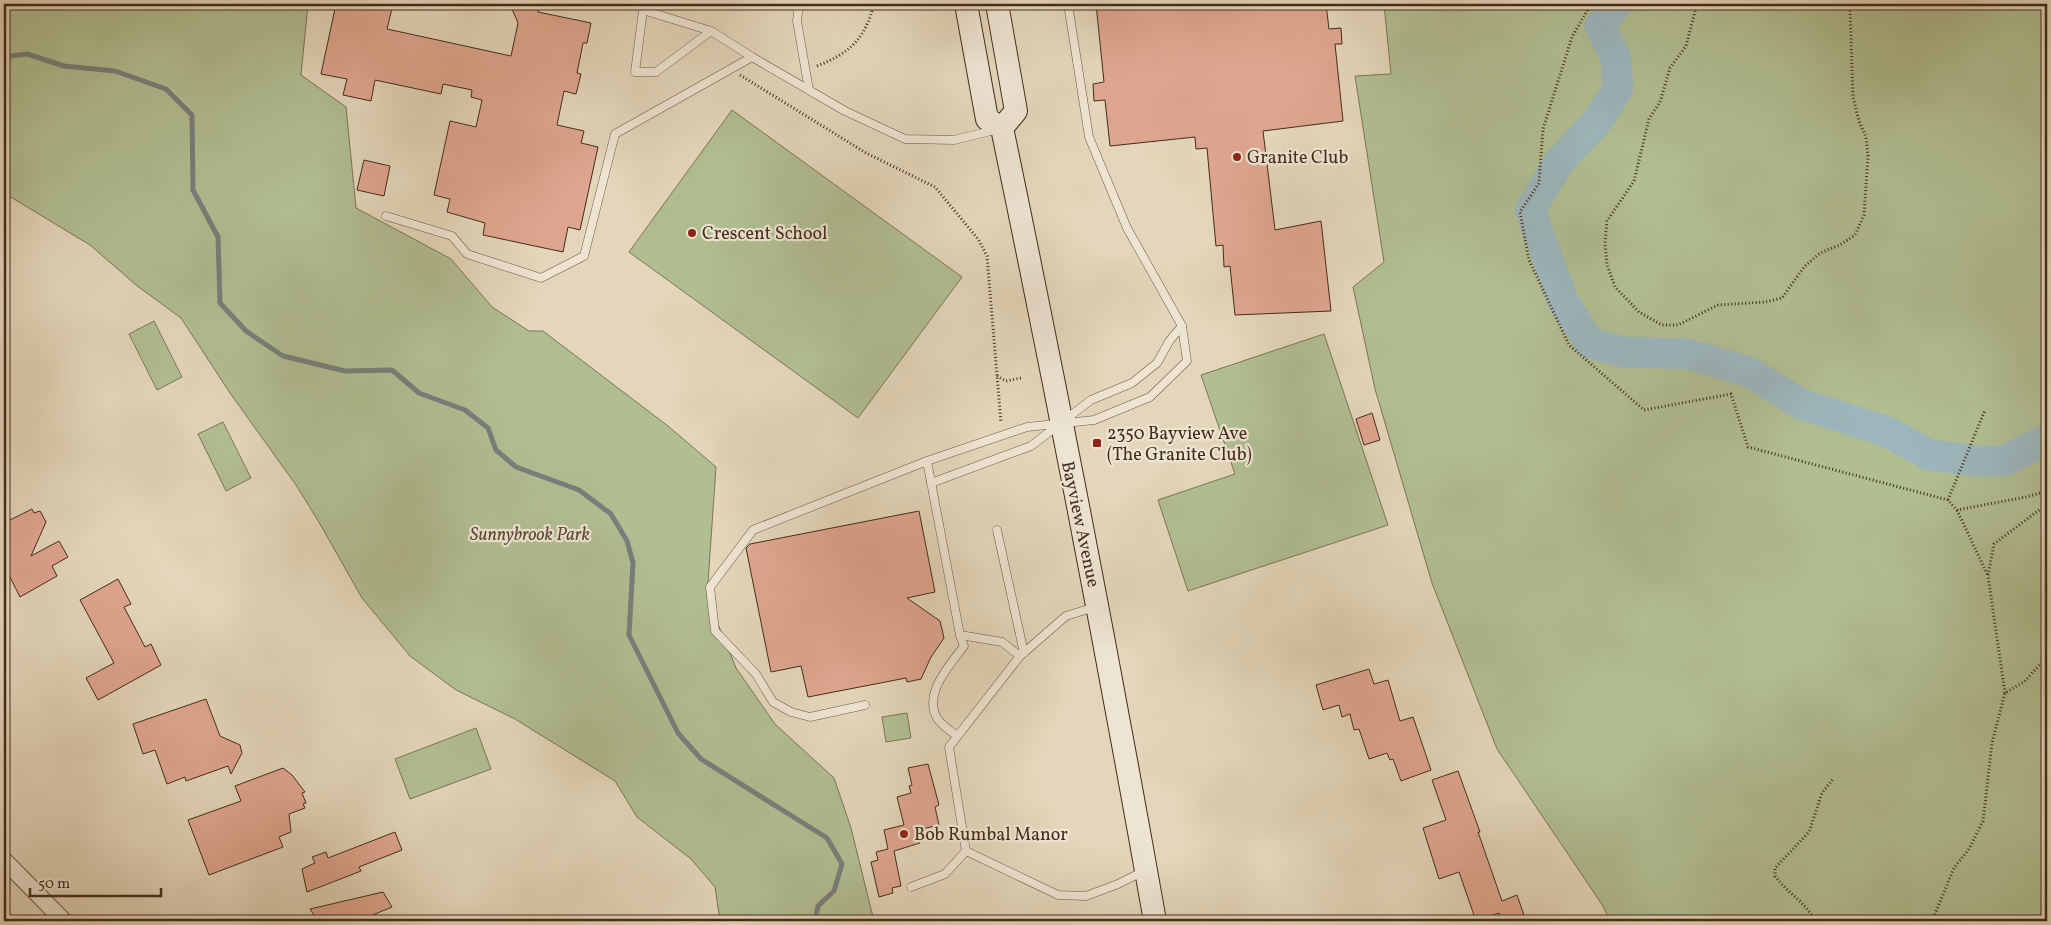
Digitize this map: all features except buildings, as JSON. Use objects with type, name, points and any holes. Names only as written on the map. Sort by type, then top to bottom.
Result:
[{"type":"main road","points":[[966,4],[987,120],[1002,128],[1016,111],[997,4]]},
{"type":"main road","name":"Bayview Avenue","points":[[1002,128],[1098,606],[1155,921]]},
{"type":"street","points":[[4,860],[64,921]]},
{"type":"lane","points":[[799,4],[797,21],[809,90]]},
{"type":"lane","points":[[865,705],[810,717],[791,712],[773,702],[756,674],[715,631],[710,588],[753,530],[927,461],[1027,427],[1094,420],[1150,397],[1187,361],[1182,326],[1127,228],[1089,137],[1068,4]]},
{"type":"lane","points":[[711,31],[656,72],[635,72],[643,10],[711,31],[845,112],[904,139],[954,140],[1002,128]]},
{"type":"lane","points":[[386,216],[452,236],[467,254],[541,278],[584,256],[615,134],[752,57]]},
{"type":"lane","points":[[931,483],[1030,446],[1091,400],[1132,383],[1157,363],[1170,340],[1182,326]]},
{"type":"lane","points":[[927,461],[960,635],[964,646],[935,687],[934,698],[937,719],[957,736]]},
{"type":"lane","points":[[997,530],[1022,654]]},
{"type":"lane","points":[[966,851],[949,747],[1022,654],[1066,616],[1098,606]]},
{"type":"lane","points":[[960,635],[1002,642],[1022,654]]},
{"type":"lane","points":[[966,851],[1058,895],[1086,896],[1118,884],[1146,870]]},
{"type":"lane","points":[[911,887],[945,874],[966,851]]},
{"type":"path","points":[[806,70],[835,59],[855,44],[869,23],[874,4]]},
{"type":"path","points":[[1591,4],[1572,37],[1543,129],[1539,183],[1520,212],[1529,260],[1569,345],[1644,410],[1731,394],[1748,447],[1948,500],[1957,510],[1988,576],[2005,693],[1992,743],[1983,821],[1969,849],[1954,868],[1932,921]]},
{"type":"path","points":[[1697,4],[1686,46],[1670,68],[1660,102],[1649,119],[1634,181],[1607,222],[1605,243],[1607,265],[1615,287],[1639,312],[1662,325],[1678,324],[1718,305],[1765,302],[1782,298],[1804,267],[1820,253],[1855,235],[1864,215],[1868,156],[1866,137],[1859,121],[1853,97],[1850,10],[1852,4]]},
{"type":"path","points":[[730,70],[866,153],[935,187],[978,239],[987,256],[1002,436]]},
{"type":"path","points":[[997,376],[1006,381],[1021,378]]},
{"type":"path","points":[[1948,500],[1985,410]]},
{"type":"path","points":[[1957,510],[2026,497],[2047,491]]},
{"type":"path","points":[[1988,576],[1994,544],[2047,504]]},
{"type":"path","points":[[2005,693],[2024,682],[2047,657]]},
{"type":"path","points":[[1814,921],[1811,914],[1798,898],[1782,886],[1774,876],[1775,868],[1809,832],[1822,793],[1833,779]]},
{"type":"green space","name":"Sunnybrook Park","points":[[4,4],[308,4],[301,75],[346,107],[356,208],[451,259],[492,307],[529,331],[543,331],[668,426],[716,467],[707,597],[736,668],[775,724],[834,778],[851,828],[874,921],[720,921],[715,887],[691,859],[637,817],[615,781],[515,719],[456,690],[410,656],[362,598],[296,485],[230,393],[181,318],[136,285],[90,245],[4,193]]},
{"type":"green space","points":[[1384,4],[2047,4],[2047,921],[1610,921],[1603,906],[1497,749],[1432,583],[1375,389],[1353,287],[1384,262],[1355,76],[1391,74]]},
{"type":"green space","points":[[732,110],[962,277],[858,418],[629,252]]},
{"type":"green space","points":[[154,321],[182,377],[157,390],[129,334]]},
{"type":"green space","points":[[1324,334],[1388,525],[1188,591],[1158,500],[1235,474],[1201,375]]},
{"type":"green space","points":[[223,422],[251,478],[226,491],[198,434]]},
{"type":"green space","points":[[907,713],[911,738],[886,742],[882,717]]},
{"type":"green space","points":[[476,728],[491,769],[410,799],[395,759]]},
{"type":"waterway","points":[[1617,4],[1600,26],[1616,58],[1618,88],[1598,120],[1559,162],[1530,210],[1564,303],[1590,343],[1623,352],[1688,354],[1749,372],[1801,404],[1888,432],[1929,455],[1977,461],[2004,461],[2047,439]]},
{"type":"waterway","points":[[4,57],[27,54],[64,66],[115,71],[166,89],[192,115],[193,190],[218,237],[220,303],[246,331],[283,356],[345,371],[392,370],[419,393],[465,410],[488,428],[496,450],[516,467],[579,490],[611,514],[627,541],[633,563],[629,635],[678,733],[701,759],[827,838],[842,864],[834,891],[818,906],[815,921]]},
{"type":"place","name":"Granite Club","points":[[1237,157]]},
{"type":"place","name":"Crescent School","points":[[692,233]]},
{"type":"place","name":"2350 Bayview Ave (The Granite Club)","points":[[1097,443]]},
{"type":"place","name":"Bob Rumbal Manor","points":[[904,834]]}]
